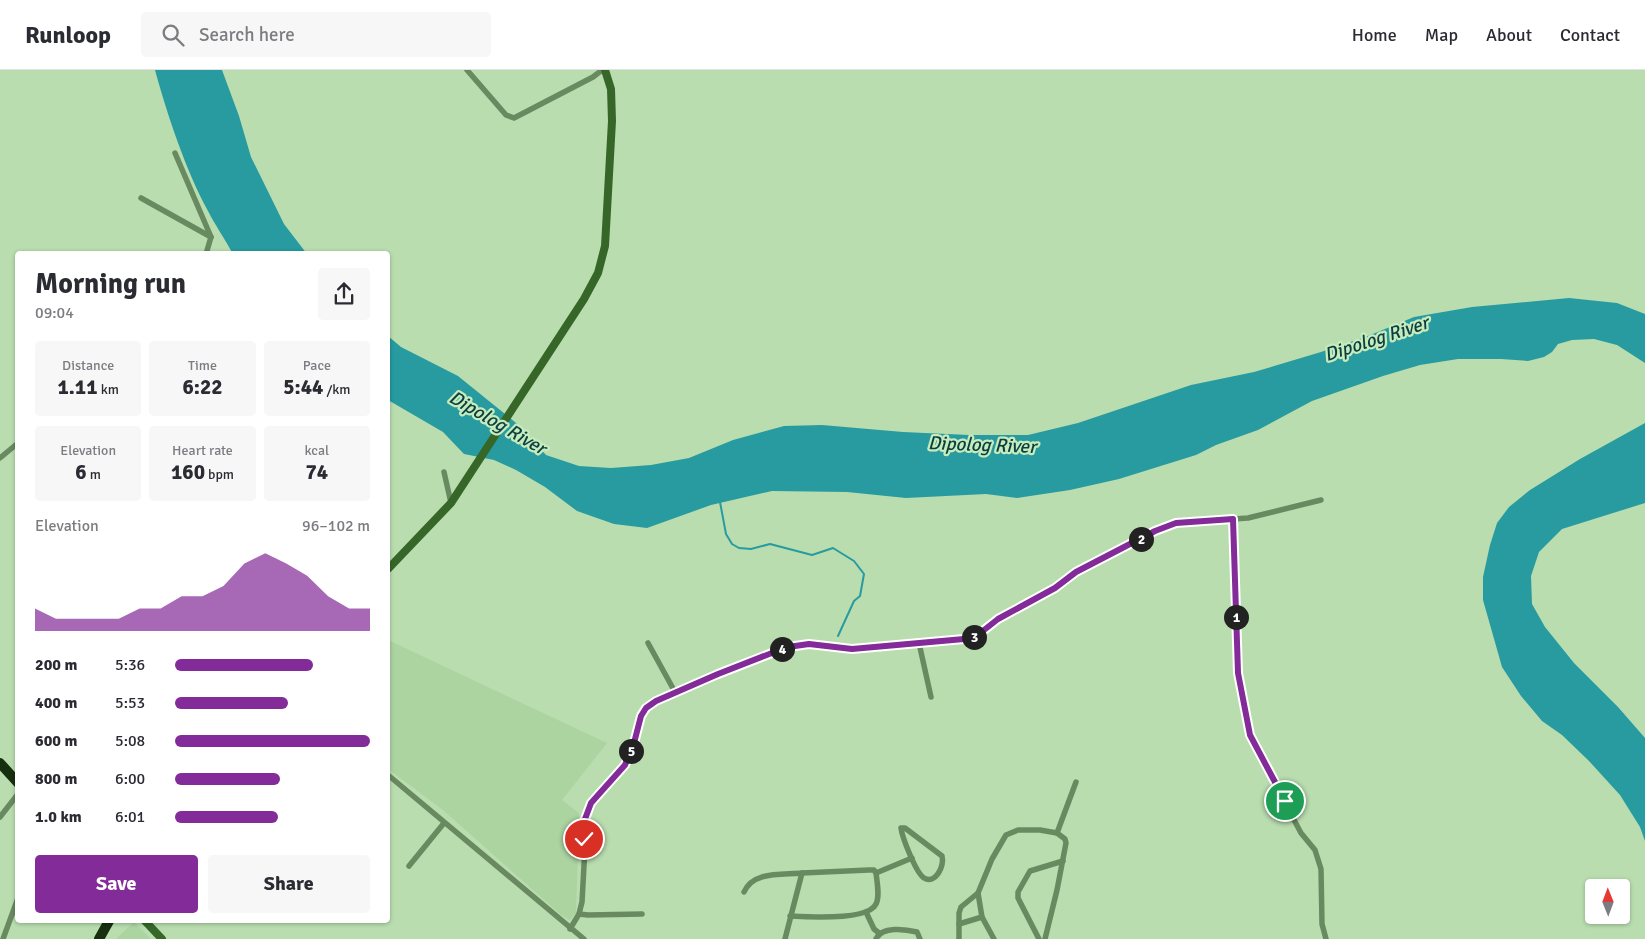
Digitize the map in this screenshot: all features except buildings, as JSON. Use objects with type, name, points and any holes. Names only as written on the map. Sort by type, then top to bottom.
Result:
[{"type":"highway","points":[[0,763],[15,780]]},
{"type":"highway","points":[[99,939],[108,923]]},
{"type":"main road","points":[[390,567],[451,503],[584,299],[598,273],[605,246],[612,121],[610,89],[604,70]]},
{"type":"main road","points":[[147,923],[162,939]]},
{"type":"street","points":[[467,70],[506,115],[514,118],[604,70]]},
{"type":"street","points":[[174,153],[211,237],[207,251]]},
{"type":"street","points":[[141,198],[211,237]]},
{"type":"street","points":[[0,458],[15,446]]},
{"type":"street","points":[[444,472],[451,503]]},
{"type":"street","points":[[570,929],[579,914],[584,883],[584,839],[587,811],[591,803],[625,765],[634,743],[641,716],[646,708],[656,701],[777,651],[795,646],[809,644],[852,649],[973,637],[998,619],[1055,588],[1076,572],[1155,531],[1176,523],[1248,518],[1321,500]]},
{"type":"street","points":[[1233,519],[1238,673],[1250,735],[1301,833],[1315,850],[1321,869],[1320,902],[1322,924],[1326,939]]},
{"type":"street","points":[[648,643],[675,692]]},
{"type":"street","points":[[919,643],[931,696]]},
{"type":"street","points":[[390,777],[584,939]]},
{"type":"street","points":[[1057,832],[1076,782]]},
{"type":"street","points":[[0,817],[15,798]]},
{"type":"street","points":[[409,866],[444,823]]},
{"type":"street","points":[[901,828],[905,828],[942,856],[944,861],[943,866],[935,877],[930,880],[920,875],[912,858],[901,828]]},
{"type":"street","points":[[994,939],[982,916],[978,893],[992,859],[1006,835],[1018,830],[1057,832],[1065,839],[1063,861],[1045,939]]},
{"type":"street","points":[[876,873],[912,858]]},
{"type":"street","points":[[1039,939],[1019,904],[1018,892],[1030,871],[1063,861]]},
{"type":"street","points":[[744,892],[751,881],[759,877],[869,870],[874,870],[876,873]]},
{"type":"street","points":[[785,939],[802,873]]},
{"type":"street","points":[[790,916],[827,918],[870,911],[876,905],[878,898],[876,873]]},
{"type":"street","points":[[959,939],[958,924],[961,907],[978,893]]},
{"type":"street","points":[[3,939],[15,906]]},
{"type":"street","points":[[866,912],[878,936],[884,931],[909,930],[917,932],[920,939]]},
{"type":"street","points":[[579,914],[642,914]]},
{"type":"street","points":[[958,924],[982,916]]},
{"type":"shaded area","points":[[390,641],[607,743],[562,800],[579,813],[576,913],[570,920],[561,915],[443,810],[390,770]]},
{"type":"shaded area","points":[[135,923],[151,939],[116,939]]},
{"type":"water","points":[[155,70],[222,70],[239,116],[251,157],[284,224],[305,251],[231,251],[200,195],[171,123]]},
{"type":"water","name":"Dipolog River","points":[[1569,298],[1617,303],[1645,314],[1645,363],[1617,345],[1594,339],[1572,340],[1558,344],[1552,352],[1544,357],[1528,361],[1458,359],[1420,365],[1312,401],[1258,430],[1216,445],[1196,455],[1119,479],[1070,490],[1017,498],[986,494],[906,498],[847,492],[772,491],[711,505],[647,528],[614,524],[577,511],[545,487],[516,470],[494,460],[464,454],[443,432],[390,401],[390,338],[401,347],[458,376],[521,427],[546,455],[579,466],[611,468],[651,465],[689,458],[733,440],[784,426],[822,425],[903,432],[1028,435],[1078,423],[1191,385],[1254,372],[1321,352],[1368,336],[1414,317],[1472,307]]},
{"type":"water","points":[[1645,423],[1645,503],[1562,529],[1539,552],[1531,576],[1532,604],[1545,627],[1574,663],[1618,707],[1645,738],[1645,841],[1640,827],[1620,795],[1562,735],[1542,721],[1521,696],[1502,667],[1483,600],[1483,577],[1497,523],[1509,507],[1530,490],[1580,459]]},
{"type":"waterway","points":[[720,502],[726,534],[732,544],[739,548],[751,549],[770,544],[812,555],[833,548],[854,561],[864,574],[860,596],[854,601],[838,636]]},
{"type":"route","points":[[584,839],[587,811],[591,803],[625,765],[634,743],[641,716],[650,704],[718,674],[795,646],[809,644],[852,649],[973,637],[1009,612],[1030,603],[1055,588],[1076,572],[1155,531],[1176,523],[1207,520],[1233,519],[1238,673],[1250,735],[1285,801]]}]
